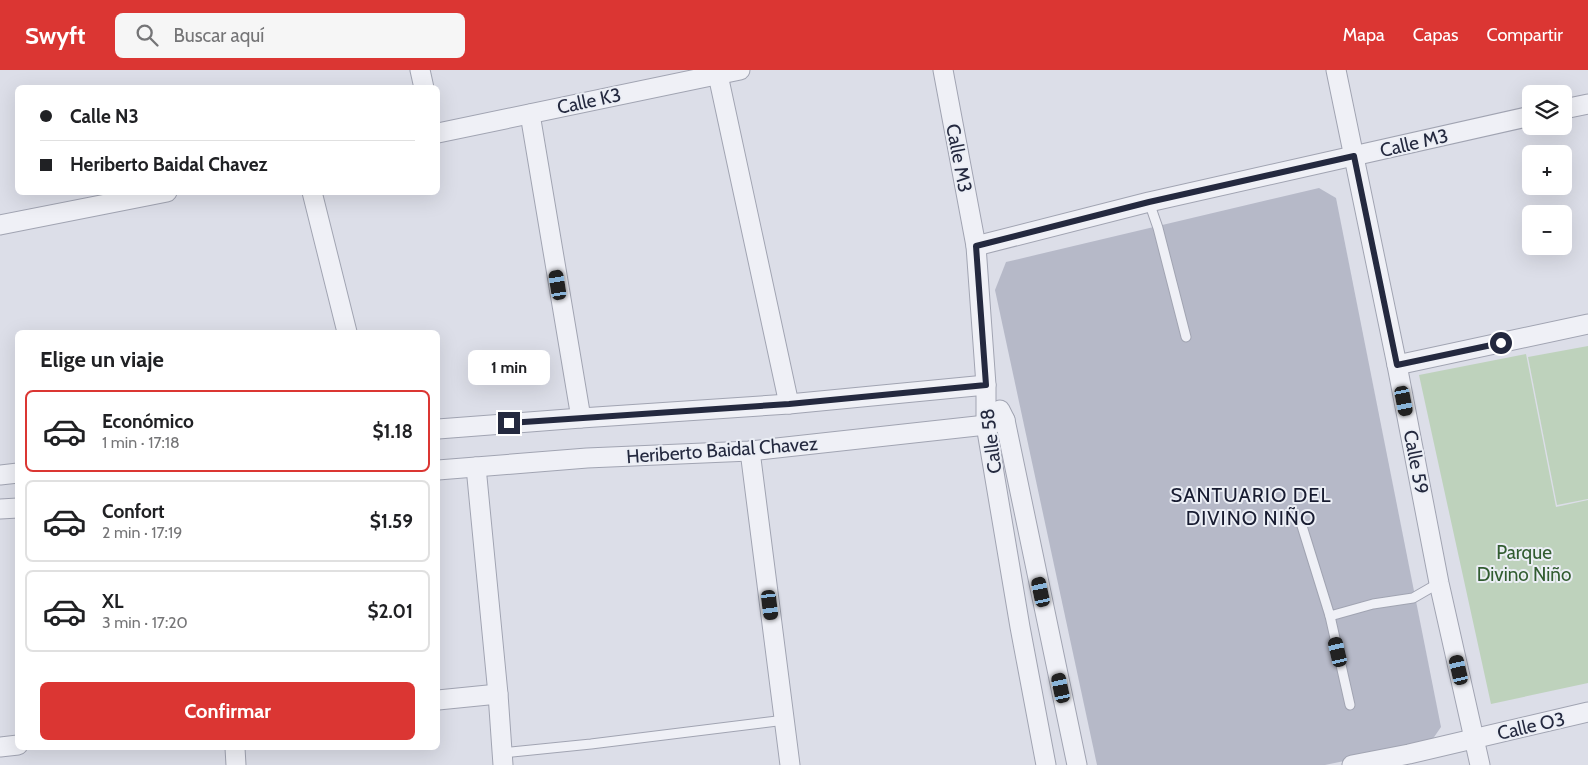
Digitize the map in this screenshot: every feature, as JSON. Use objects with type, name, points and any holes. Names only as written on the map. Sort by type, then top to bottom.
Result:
[{"type":"street","points":[[420,70],[423,85]]},
{"type":"street","name":"Calle K3","points":[[440,133],[740,70]]},
{"type":"street","name":"Calle M3","points":[[943,70],[976,246],[986,385]]},
{"type":"street","name":"Calle 59","points":[[1336,70],[1397,365],[1439,583],[1480,765]]},
{"type":"street","points":[[718,75],[789,404]]},
{"type":"street","points":[[1572,107],[1588,104]]},
{"type":"street","points":[[530,114],[580,418]]},
{"type":"street","name":"Calle M3","points":[[976,246],[1149,202],[1522,118]]},
{"type":"street","points":[[0,224],[151,195]]},
{"type":"street","points":[[313,195],[346,330]]},
{"type":"street","points":[[1397,365],[1588,324]]},
{"type":"street","points":[[440,429],[789,404],[986,385]]},
{"type":"street","name":"Calle 58","points":[[986,385],[1005,420],[1077,765]]},
{"type":"street","name":"Calle 58","points":[[986,385],[986,425],[1020,627],[1046,765]]},
{"type":"street","name":"Heriberto Baidal Chavez","points":[[440,470],[587,458],[750,452],[986,425],[1005,420]]},
{"type":"street","points":[[750,452],[790,765]]},
{"type":"street","points":[[476,467],[498,694],[502,759]]},
{"type":"street","points":[[0,474],[15,473]]},
{"type":"street","points":[[0,510],[15,508]]},
{"type":"street","points":[[440,700],[498,694]]},
{"type":"street","name":"Calle O3","points":[[1352,765],[1588,712]]},
{"type":"street","points":[[0,747],[15,745]]},
{"type":"street","points":[[235,750],[236,765]]},
{"type":"lane","points":[[1149,202],[1158,228],[1186,337]]},
{"type":"lane","points":[[1302,526],[1330,616],[1350,706]]},
{"type":"lane","points":[[1330,616],[1373,604],[1413,598],[1439,583]]},
{"type":"lane","points":[[502,759],[591,744],[785,720]]},
{"type":"green space","points":[[1588,346],[1588,499],[1557,505],[1528,357]]},
{"type":"green space","name":"Parque Divino Niño","points":[[1526,354],[1556,507],[1588,500],[1588,683],[1491,704],[1419,375]]},
{"type":"building","name":"SANTUARIO DEL DIVINO NIÑO","points":[[1319,188],[1336,198],[1441,727],[1430,743],[1325,765],[1097,765],[995,290],[1006,262]]},
{"type":"district","name":"SANTUARIO DEL DIVINO NIÑO","points":[[1251,506]]},
{"type":"route","points":[[509,423],[789,404],[986,385],[976,246],[1149,202],[1354,156],[1397,365],[1501,343]]}]
